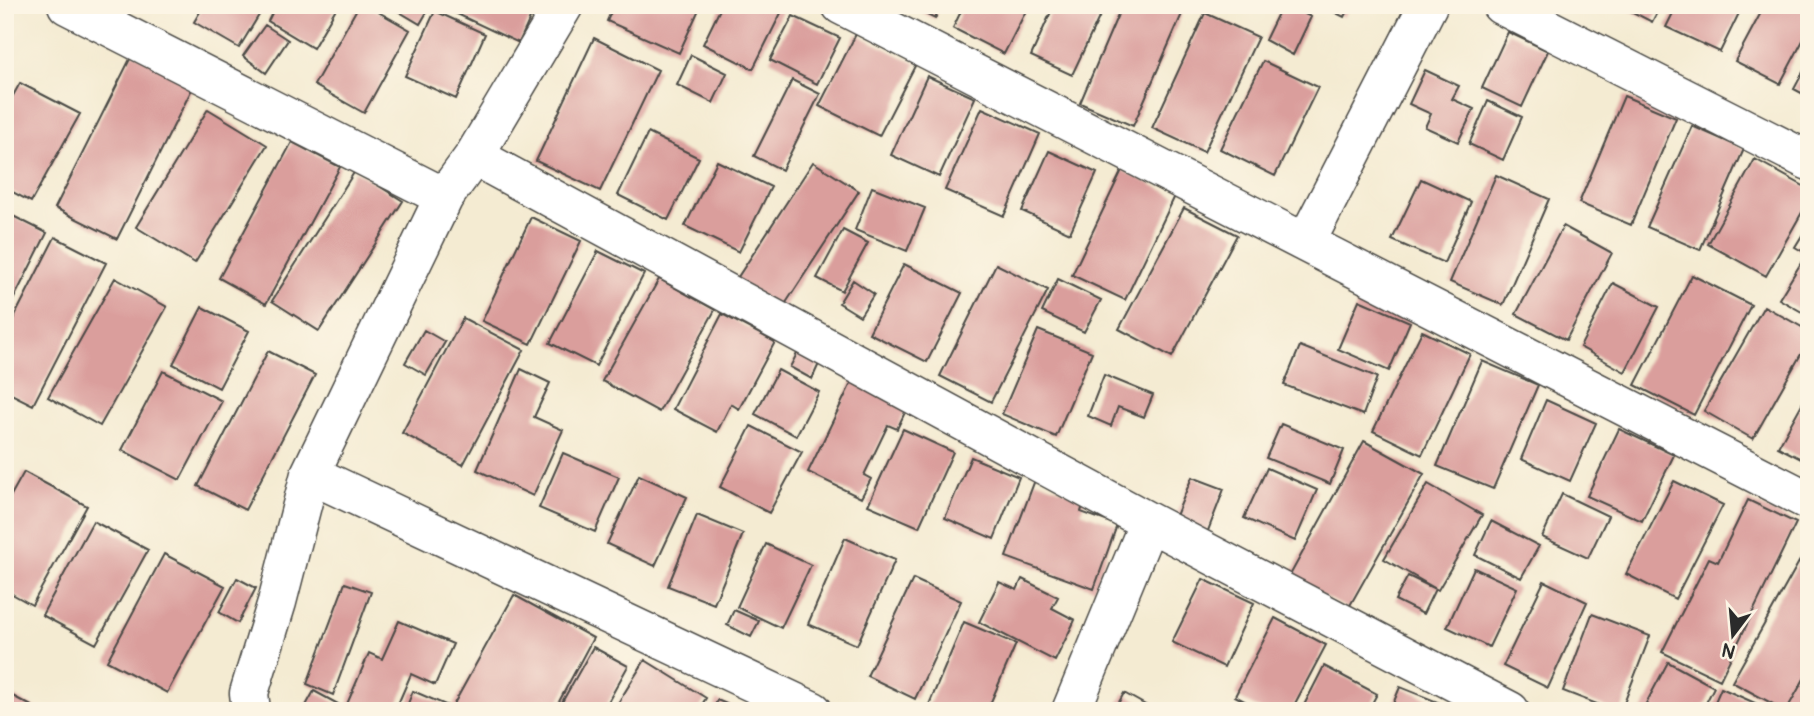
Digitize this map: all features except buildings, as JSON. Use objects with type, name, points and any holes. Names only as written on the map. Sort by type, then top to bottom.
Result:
[{"type":"street","points":[[67,5],[444,197]]},
{"type":"street","points":[[251,711],[249,694],[277,602],[310,474],[444,197],[474,156],[564,5]]},
{"type":"street","points":[[841,5],[1809,501]]},
{"type":"street","points":[[1306,242],[1428,5]]},
{"type":"street","points":[[1501,5],[1809,161]]},
{"type":"street","points":[[474,156],[1149,522],[1510,711]]},
{"type":"street","points":[[310,474],[813,711]]},
{"type":"street","points":[[1071,711],[1149,522]]}]
